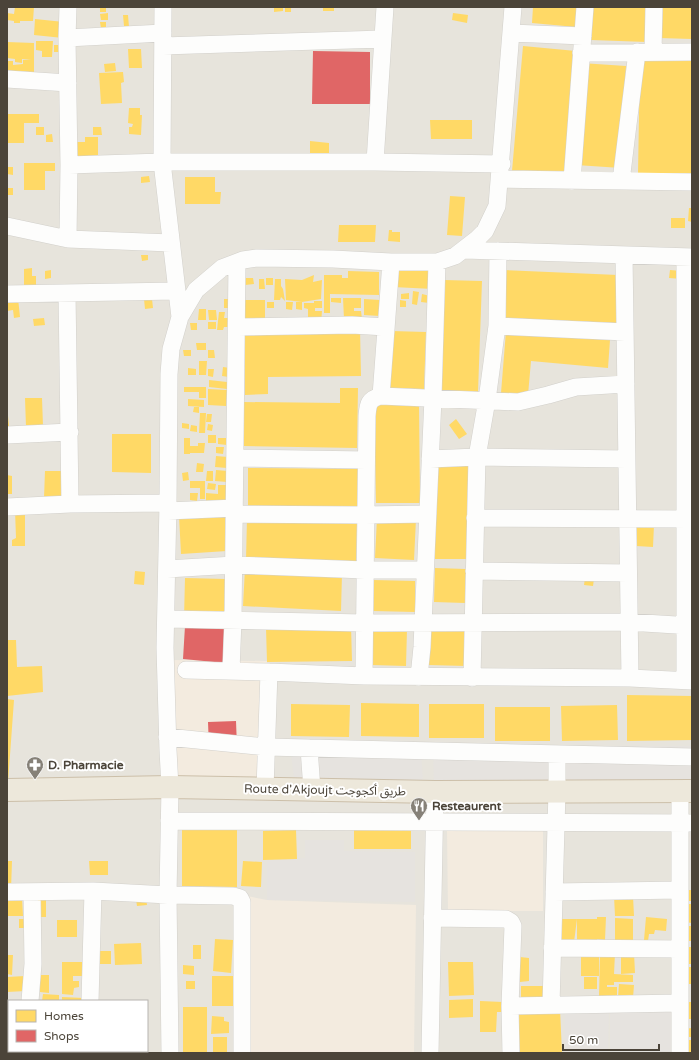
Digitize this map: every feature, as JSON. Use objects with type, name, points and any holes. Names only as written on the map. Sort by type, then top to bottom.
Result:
[{"type":"highway","name":"Route d'Akjoujt طريق أكجوجت","points":[[7,790],[170,787],[435,792],[686,791]]},
{"type":"street","points":[[68,7],[68,239]]},
{"type":"street","points":[[163,7],[162,162],[180,317]]},
{"type":"street","points":[[375,162],[385,7]]},
{"type":"street","points":[[170,1053],[168,895],[170,787],[167,737],[166,619],[168,374],[171,348],[180,317],[196,290],[222,268],[237,262],[257,258],[437,262],[455,256],[465,250],[485,231],[497,206],[501,172],[513,7]]},
{"type":"street","points":[[572,181],[585,7]]},
{"type":"street","points":[[621,181],[654,7]]},
{"type":"street","points":[[512,33],[582,36]]},
{"type":"street","points":[[67,38],[163,40],[383,39]]},
{"type":"street","points":[[581,53],[692,52]]},
{"type":"street","points":[[7,79],[68,83]]},
{"type":"street","points":[[69,166],[162,162],[375,162],[501,172],[572,181],[692,182]]},
{"type":"street","points":[[7,226],[68,239],[171,243]]},
{"type":"street","points":[[186,670],[364,676],[630,678],[689,681],[689,257],[465,250]]},
{"type":"street","points":[[472,678],[477,457],[487,400],[497,326],[498,251]]},
{"type":"street","points":[[624,255],[628,622],[630,678]]},
{"type":"street","points":[[231,671],[234,565],[237,262]]},
{"type":"street","points":[[381,396],[391,262]]},
{"type":"street","points":[[419,677],[428,514],[437,262]]},
{"type":"street","points":[[7,294],[176,291]]},
{"type":"street","points":[[67,293],[70,504]]},
{"type":"street","points":[[497,326],[625,332]]},
{"type":"street","points":[[236,327],[386,327]]},
{"type":"street","points":[[364,676],[365,515],[368,404],[374,398],[381,396],[518,402],[576,387],[626,384]]},
{"type":"street","points":[[7,435],[70,432]]},
{"type":"street","points":[[430,459],[477,457],[627,459]]},
{"type":"street","points":[[235,458],[366,460]]},
{"type":"street","points":[[7,507],[70,504],[365,515],[428,514]]},
{"type":"street","points":[[476,518],[689,519]]},
{"type":"street","points":[[167,569],[234,565],[365,570],[425,570]]},
{"type":"street","points":[[474,571],[628,573]]},
{"type":"street","points":[[166,619],[364,623],[628,622],[689,626]]},
{"type":"street","points":[[265,789],[269,672]]},
{"type":"street","points":[[167,737],[266,748],[692,757]]},
{"type":"street","points":[[309,748],[312,790]]},
{"type":"street","points":[[551,1005],[557,754]]},
{"type":"street","points":[[680,1053],[680,890],[686,823],[686,791]]},
{"type":"street","points":[[430,1053],[435,792]]},
{"type":"street","points":[[170,821],[686,823]]},
{"type":"street","points":[[554,892],[680,890]]},
{"type":"street","points":[[90,1000],[93,891]]},
{"type":"street","points":[[7,892],[93,891],[168,895],[233,896],[240,898],[242,902],[242,1053]]},
{"type":"street","points":[[30,1000],[33,964],[32,892]]},
{"type":"street","points":[[432,918],[506,919],[511,922],[513,926],[510,1006],[511,1053]]},
{"type":"street","points":[[552,948],[680,949]]},
{"type":"street","points":[[510,1006],[680,1003]]},
{"type":"shaded area","points":[[7,7],[692,7],[692,1053],[7,1053]]},
{"type":"shaded area","points":[[172,660],[267,661],[262,782],[175,782]]},
{"type":"shaded area","points":[[692,746],[692,787],[434,787],[433,747]]},
{"type":"shaded area","points":[[290,747],[421,747],[423,784],[295,785]]},
{"type":"shaded area","points":[[690,821],[692,822],[692,872],[688,872]]},
{"type":"shaded area","points":[[447,830],[543,831],[543,911],[448,911]]},
{"type":"shaded area","points":[[305,840],[344,840],[344,851],[415,852],[415,902],[267,900],[267,859],[305,858]]},
{"type":"shaded area","points":[[247,896],[267,900],[416,905],[414,1053],[250,1053]]},
{"type":"shaded area","points":[[565,1009],[609,1009],[608,1053],[565,1053]]},
{"type":"shaded area","points":[[610,1009],[672,1009],[673,1053],[610,1053]]},
{"type":"building: Homes","points":[[15,7],[34,7],[33,21],[20,21],[20,23],[14,23],[14,21],[7,20],[7,13],[14,14]]},
{"type":"building: Homes","points":[[100,7],[106,7],[106,12],[100,12]]},
{"type":"building: Homes","points":[[274,7],[283,7],[283,11],[274,12]]},
{"type":"building: Homes","points":[[285,7],[291,7],[291,12],[285,12]]},
{"type":"building: Homes","points":[[323,7],[334,7],[334,11],[323,11]]},
{"type":"building: Homes","points":[[533,7],[578,7],[576,27],[532,23]]},
{"type":"building: Homes","points":[[592,7],[649,7],[647,42],[591,40]]},
{"type":"building: Homes","points":[[660,7],[692,7],[692,39],[659,38]]},
{"type":"building: Homes","points":[[108,13],[108,20],[101,20],[100,14]]},
{"type":"building: Homes","points":[[453,13],[468,15],[467,23],[452,20]]},
{"type":"building: Homes","points":[[123,15],[128,15],[129,27],[124,26]]},
{"type":"building: Homes","points":[[35,19],[64,22],[63,38],[34,35]]},
{"type":"building: Homes","points":[[100,22],[106,22],[106,28],[101,28]]},
{"type":"building: Homes","points":[[36,41],[53,41],[52,57],[42,57],[42,51],[36,50]]},
{"type":"building: Homes","points":[[7,42],[34,43],[34,79],[7,79],[7,61],[13,61],[13,65],[23,64],[23,60],[31,60],[22,59],[22,63],[15,62],[15,59],[7,58]]},
{"type":"building: Homes","points":[[54,45],[59,45],[59,52],[54,52]]},
{"type":"building: Homes","points":[[523,46],[576,51],[565,176],[512,171]]},
{"type":"building: Homes","points":[[128,49],[141,49],[142,68],[129,68]]},
{"type":"building: Homes","points":[[692,57],[692,176],[638,173],[640,58]]},
{"type":"building: Homes","points":[[115,63],[116,71],[105,72],[104,64]]},
{"type":"building: Homes","points":[[581,63],[626,66],[621,168],[576,165]]},
{"type":"building: Homes","points":[[123,72],[124,82],[121,83],[122,103],[101,104],[99,73]]},
{"type":"building: Homes","points":[[129,108],[140,108],[140,115],[142,115],[141,135],[129,134],[129,127],[132,127],[133,124],[128,123]]},
{"type":"building: Homes","points":[[7,114],[39,114],[39,123],[24,123],[24,143],[7,143]]},
{"type":"building: Homes","points":[[430,120],[472,120],[472,139],[431,139]]},
{"type":"building: Homes","points":[[36,127],[44,127],[44,135],[36,135]]},
{"type":"building: Homes","points":[[93,127],[101,127],[102,135],[93,135]]},
{"type":"building: Homes","points":[[52,134],[53,142],[46,142],[46,135]]},
{"type":"building: Homes","points":[[85,137],[98,137],[98,167],[75,168],[75,142],[85,142]]},
{"type":"building: Homes","points":[[310,141],[329,143],[329,171],[310,171]]},
{"type":"building: Homes","points":[[24,163],[55,163],[55,171],[45,171],[45,190],[24,190]]},
{"type":"building: Homes","points":[[7,167],[13,167],[13,175],[7,174]]},
{"type":"building: Homes","points":[[149,176],[150,182],[141,183],[141,177]]},
{"type":"building: Homes","points":[[185,177],[215,177],[215,192],[221,192],[220,204],[185,204]]},
{"type":"building: Homes","points":[[7,188],[13,188],[13,195],[7,195]]},
{"type":"building: Homes","points":[[450,196],[465,197],[462,236],[447,235]]},
{"type":"building: Homes","points":[[689,208],[692,208],[692,222],[688,221]]},
{"type":"building: Homes","points":[[671,218],[685,218],[685,228],[671,228]]},
{"type":"building: Homes","points":[[339,225],[376,225],[375,242],[338,242]]},
{"type":"building: Homes","points":[[389,230],[392,230],[392,232],[400,232],[400,242],[388,241]]},
{"type":"building: Homes","points":[[141,255],[148,255],[148,260],[142,261]]},
{"type":"building: Homes","points":[[32,268],[32,276],[36,276],[36,286],[24,286],[24,269]]},
{"type":"building: Homes","points":[[393,268],[433,270],[433,289],[393,287]]},
{"type":"building: Homes","points":[[51,270],[51,278],[45,279],[45,271]]},
{"type":"building: Homes","points":[[503,270],[618,275],[616,323],[501,318]]},
{"type":"building: Homes","points":[[670,270],[682,271],[682,279],[669,278]]},
{"type":"building: Homes","points":[[348,271],[379,272],[379,295],[330,294],[330,313],[324,313],[324,275],[342,275],[342,278],[348,278]]},
{"type":"building: Homes","points":[[314,275],[313,282],[322,280],[321,299],[302,302],[286,300],[285,279],[302,280]]},
{"type":"building: Homes","points":[[245,278],[253,278],[254,284],[245,285]]},
{"type":"building: Homes","points":[[266,278],[273,278],[273,285],[266,285]]},
{"type":"building: Homes","points":[[259,279],[264,279],[265,289],[259,289]]},
{"type":"building: Homes","points":[[275,279],[281,279],[281,286],[285,301],[281,297],[280,300],[274,300]]},
{"type":"building: Homes","points":[[444,280],[482,281],[478,392],[441,391]]},
{"type":"building: Homes","points":[[413,291],[419,292],[417,305],[412,304]]},
{"type":"building: Homes","points":[[409,293],[409,299],[401,299],[401,294]]},
{"type":"building: Homes","points":[[422,294],[430,296],[429,303],[421,302]]},
{"type":"building: Homes","points":[[18,298],[20,317],[14,318],[13,310],[7,311],[7,299]]},
{"type":"building: Homes","points":[[331,298],[341,298],[341,303],[331,302]]},
{"type":"building: Homes","points":[[343,298],[361,298],[361,308],[354,308],[354,311],[361,311],[362,319],[344,319]]},
{"type":"building: Homes","points":[[144,299],[152,299],[153,308],[145,309]]},
{"type":"building: Homes","points":[[224,299],[231,299],[230,308],[224,308]]},
{"type":"building: Homes","points":[[364,299],[380,300],[380,316],[364,315]]},
{"type":"building: Homes","points":[[245,300],[265,300],[265,325],[245,324]]},
{"type":"building: Homes","points":[[400,300],[406,301],[406,307],[400,307]]},
{"type":"building: Homes","points":[[314,301],[322,301],[322,308],[315,308],[315,311],[322,311],[321,324],[304,323],[305,317],[308,317],[308,309],[304,308],[304,303],[314,303]]},
{"type":"building: Homes","points":[[267,302],[274,302],[274,308],[267,308]]},
{"type":"building: Homes","points":[[286,302],[293,302],[292,310],[286,309]]},
{"type":"building: Homes","points":[[296,302],[302,302],[302,310],[296,309]]},
{"type":"building: Homes","points":[[199,309],[206,309],[206,320],[198,320]]},
{"type":"building: Homes","points":[[208,310],[216,310],[217,320],[209,320]]},
{"type":"building: Homes","points":[[219,312],[225,312],[224,318],[230,318],[229,327],[224,327],[223,330],[217,330]]},
{"type":"building: Homes","points":[[44,318],[45,325],[34,326],[33,319]]},
{"type":"building: Homes","points":[[208,322],[216,322],[216,329],[208,329]]},
{"type":"building: Homes","points":[[190,323],[197,323],[197,330],[191,330]]},
{"type":"building: Homes","points":[[360,329],[361,376],[268,377],[268,394],[245,395],[244,330]]},
{"type":"building: Homes","points":[[391,331],[426,332],[424,389],[390,388]]},
{"type":"building: Homes","points":[[506,331],[610,340],[608,368],[531,361],[528,395],[501,393]]},
{"type":"building: Homes","points":[[196,343],[206,343],[206,350],[197,350]]},
{"type":"building: Homes","points":[[183,350],[191,350],[191,356],[184,356]]},
{"type":"building: Homes","points":[[208,350],[214,350],[215,358],[208,358]]},
{"type":"building: Homes","points":[[199,361],[207,361],[206,375],[199,375]]},
{"type":"building: Homes","points":[[223,367],[230,368],[229,377],[222,376]]},
{"type":"building: Homes","points":[[188,368],[196,369],[196,375],[188,375]]},
{"type":"building: Homes","points":[[208,369],[214,369],[213,377],[208,376]]},
{"type":"building: Homes","points":[[209,380],[227,382],[227,389],[209,387]]},
{"type":"building: Homes","points":[[184,387],[206,387],[206,398],[199,398],[199,392],[184,392]]},
{"type":"building: Homes","points":[[340,388],[358,388],[357,448],[244,446],[244,402],[340,403]]},
{"type":"building: Homes","points":[[208,389],[227,390],[226,406],[208,405]]},
{"type":"building: Homes","points":[[25,398],[42,398],[43,426],[26,427]]},
{"type":"building: Homes","points":[[188,399],[204,400],[204,407],[188,406]]},
{"type":"building: Homes","points":[[374,402],[419,402],[420,503],[376,503]]},
{"type":"building: Homes","points":[[194,407],[199,407],[199,413],[193,412]]},
{"type":"building: Homes","points":[[200,413],[206,413],[205,433],[199,433]]},
{"type":"building: Homes","points":[[207,414],[212,414],[211,422],[206,422]]},
{"type":"building: Homes","points":[[8,416],[9,426],[7,426]]},
{"type":"building: Homes","points":[[456,419],[467,434],[459,439],[449,425]]},
{"type":"building: Homes","points":[[182,423],[189,424],[189,429],[182,428]]},
{"type":"building: Homes","points":[[208,424],[213,425],[212,431],[207,430]]},
{"type":"building: Homes","points":[[191,425],[197,426],[197,432],[190,431]]},
{"type":"building: Homes","points":[[112,434],[151,434],[151,473],[112,472]]},
{"type":"building: Homes","points":[[208,435],[216,435],[216,443],[208,443]]},
{"type":"building: Homes","points":[[184,438],[190,438],[190,446],[198,446],[198,443],[205,443],[204,453],[184,454]]},
{"type":"building: Homes","points":[[218,438],[227,438],[227,445],[218,444]]},
{"type":"building: Homes","points":[[216,447],[224,447],[223,454],[216,453]]},
{"type":"building: Homes","points":[[216,456],[228,457],[227,468],[215,467]]},
{"type":"building: Homes","points":[[197,463],[204,464],[203,472],[196,472]]},
{"type":"building: Homes","points":[[435,465],[468,465],[468,559],[435,559]]},
{"type":"building: Homes","points":[[248,468],[361,469],[360,510],[248,509]]},
{"type":"building: Homes","points":[[216,470],[228,471],[227,482],[215,481]]},
{"type":"building: Homes","points":[[45,471],[63,471],[63,498],[44,498]]},
{"type":"building: Homes","points":[[207,471],[213,471],[213,481],[206,481]]},
{"type":"building: Homes","points":[[188,472],[189,480],[183,481],[182,473]]},
{"type":"building: Homes","points":[[7,475],[12,476],[12,494],[7,494]]},
{"type":"building: Homes","points":[[190,481],[205,481],[205,499],[200,499],[200,488],[190,488]]},
{"type":"building: Homes","points":[[208,483],[216,484],[215,490],[207,489]]},
{"type":"building: Homes","points":[[218,485],[229,485],[228,503],[206,503],[206,493],[218,494]]},
{"type":"building: Homes","points":[[190,493],[198,493],[197,501],[190,500]]},
{"type":"building: Homes","points":[[15,510],[25,510],[25,546],[12,546],[12,540],[16,538]]},
{"type":"building: Homes","points":[[225,514],[227,551],[181,554],[179,516]]},
{"type":"building: Homes","points":[[247,518],[357,522],[356,564],[246,560]]},
{"type":"building: Homes","points":[[377,518],[416,519],[414,560],[375,558]]},
{"type":"building: Homes","points":[[636,524],[654,525],[653,547],[636,546]]},
{"type":"building: Homes","points":[[245,568],[342,574],[341,611],[243,606]]},
{"type":"building: Homes","points":[[435,568],[466,569],[465,603],[434,602]]},
{"type":"building: Homes","points":[[135,571],[145,572],[144,585],[134,584]]},
{"type":"building: Homes","points":[[185,578],[226,579],[225,619],[184,618]]},
{"type":"building: Homes","points":[[585,578],[594,579],[593,586],[584,585]]},
{"type":"building: Homes","points":[[373,580],[415,581],[415,612],[373,611]]},
{"type":"building: Homes","points":[[429,625],[467,626],[466,666],[428,665]]},
{"type":"building: Homes","points":[[351,626],[352,661],[267,662],[266,628]]},
{"type":"building: Homes","points":[[373,627],[407,629],[406,666],[372,665]]},
{"type":"building: Homes","points":[[7,640],[16,640],[17,667],[42,666],[43,692],[7,696]]},
{"type":"building: Homes","points":[[627,695],[692,696],[692,740],[627,741]]},
{"type":"building: Homes","points":[[7,699],[14,700],[8,783],[7,783]]},
{"type":"building: Homes","points":[[361,703],[419,704],[419,737],[361,736]]},
{"type":"building: Homes","points":[[291,704],[350,705],[349,737],[291,736]]},
{"type":"building: Homes","points":[[429,704],[484,704],[484,738],[429,738]]},
{"type":"building: Homes","points":[[617,705],[618,740],[562,741],[561,706]]},
{"type":"building: Homes","points":[[495,707],[550,707],[550,741],[495,741]]},
{"type":"building: Homes","points":[[182,827],[237,828],[237,887],[182,886]]},
{"type":"building: Homes","points":[[354,827],[411,827],[411,849],[354,849]]},
{"type":"building: Homes","points":[[296,830],[297,859],[263,860],[263,831]]},
{"type":"building: Homes","points":[[7,861],[12,861],[11,890],[7,890]]},
{"type":"building: Homes","points":[[89,861],[108,861],[108,875],[90,875]]},
{"type":"building: Homes","points":[[243,861],[262,862],[261,887],[241,886]]},
{"type":"building: Homes","points":[[684,890],[692,890],[692,901],[684,901]]},
{"type":"building: Homes","points":[[614,896],[633,896],[634,916],[615,916]]},
{"type":"building: Homes","points":[[22,898],[23,916],[7,916],[7,899]]},
{"type":"building: Homes","points":[[146,898],[147,905],[137,906],[136,899]]},
{"type":"building: Homes","points":[[38,899],[46,900],[46,917],[38,917]]},
{"type":"building: Homes","points":[[685,904],[692,904],[692,923],[684,922]]},
{"type":"building: Homes","points":[[597,917],[606,917],[605,940],[597,939],[597,943],[577,942],[577,919],[597,919]]},
{"type":"building: Homes","points":[[646,917],[667,919],[666,931],[655,930],[654,934],[649,934],[648,941],[644,940]]},
{"type":"building: Homes","points":[[615,918],[633,919],[633,940],[615,940]]},
{"type":"building: Homes","points":[[19,919],[27,919],[27,928],[19,928]]},
{"type":"building: Homes","points":[[556,919],[577,919],[574,942],[556,942]]},
{"type":"building: Homes","points":[[57,920],[77,920],[77,937],[57,937]]},
{"type":"building: Homes","points":[[687,926],[692,926],[692,941],[686,941]]},
{"type":"building: Homes","points":[[215,939],[233,940],[231,973],[213,971]]},
{"type":"building: Homes","points":[[141,943],[142,964],[115,965],[114,944]]},
{"type":"building: Homes","points":[[193,945],[201,945],[201,959],[193,959]]},
{"type":"building: Homes","points":[[683,947],[692,947],[692,964],[683,964]]},
{"type":"building: Homes","points":[[98,951],[111,951],[111,964],[98,964]]},
{"type":"building: Homes","points":[[600,952],[615,953],[614,974],[633,975],[633,982],[614,982],[614,985],[607,985],[607,987],[617,987],[617,998],[599,997]]},
{"type":"building: Homes","points":[[581,953],[599,953],[599,976],[581,976]]},
{"type":"building: Homes","points":[[621,953],[634,953],[635,973],[621,974]]},
{"type":"building: Homes","points":[[7,955],[13,955],[12,975],[7,974]]},
{"type":"building: Homes","points":[[520,957],[529,958],[529,981],[520,982]]},
{"type":"building: Homes","points":[[62,962],[84,962],[84,976],[73,976],[73,981],[79,981],[79,987],[74,988],[73,995],[62,994]]},
{"type":"building: Homes","points":[[448,962],[473,962],[474,995],[449,996]]},
{"type":"building: Homes","points":[[183,965],[194,966],[194,975],[183,974]]},
{"type":"building: Homes","points":[[682,967],[692,967],[692,984],[683,984]]},
{"type":"building: Homes","points":[[40,975],[49,975],[49,993],[40,992]]},
{"type":"building: Homes","points":[[25,976],[26,991],[7,992],[7,977]]},
{"type":"building: Homes","points":[[212,976],[234,976],[234,1006],[212,1006]]},
{"type":"building: Homes","points":[[584,977],[597,977],[597,989],[584,989]]},
{"type":"building: Homes","points":[[186,981],[195,981],[195,989],[186,989]]},
{"type":"building: Homes","points":[[619,984],[634,985],[633,998],[618,997]]},
{"type":"building: Homes","points":[[521,986],[543,986],[543,1001],[521,1000]]},
{"type":"building: Homes","points":[[43,994],[59,995],[59,1000],[42,1000]]},
{"type":"building: Homes","points":[[62,997],[84,998],[84,1000],[62,1000]]},
{"type":"building: Homes","points":[[473,999],[473,1017],[449,1018],[449,1000]]},
{"type":"building: Homes","points":[[480,1001],[503,1002],[503,1012],[497,1012],[496,1032],[480,1032]]},
{"type":"building: Homes","points":[[687,1002],[692,1002],[692,1019],[687,1019]]},
{"type":"building: Homes","points":[[183,1007],[207,1007],[207,1053],[183,1053]]},
{"type":"building: Homes","points":[[516,1009],[560,1009],[562,1053],[515,1053]]},
{"type":"building: Homes","points":[[212,1016],[224,1017],[224,1021],[229,1022],[229,1033],[211,1034]]},
{"type":"building: Homes","points":[[692,1028],[692,1037],[684,1037],[683,1029]]},
{"type":"building: Homes","points":[[213,1037],[227,1037],[227,1053],[213,1053]]},
{"type":"building: Homes","points":[[684,1040],[692,1040],[692,1053],[685,1053]]},
{"type":"building: Shops","points":[[313,51],[370,52],[370,104],[312,104]]},
{"type":"building: Shops","points":[[185,626],[228,629],[225,663],[183,659]]},
{"type":"building: Shops","points":[[236,721],[237,747],[209,748],[208,722]]},
{"type":"place","name":"D. Pharmacie","points":[[35,780]]},
{"type":"place","name":"Resteaurent","points":[[419,821]]}]
